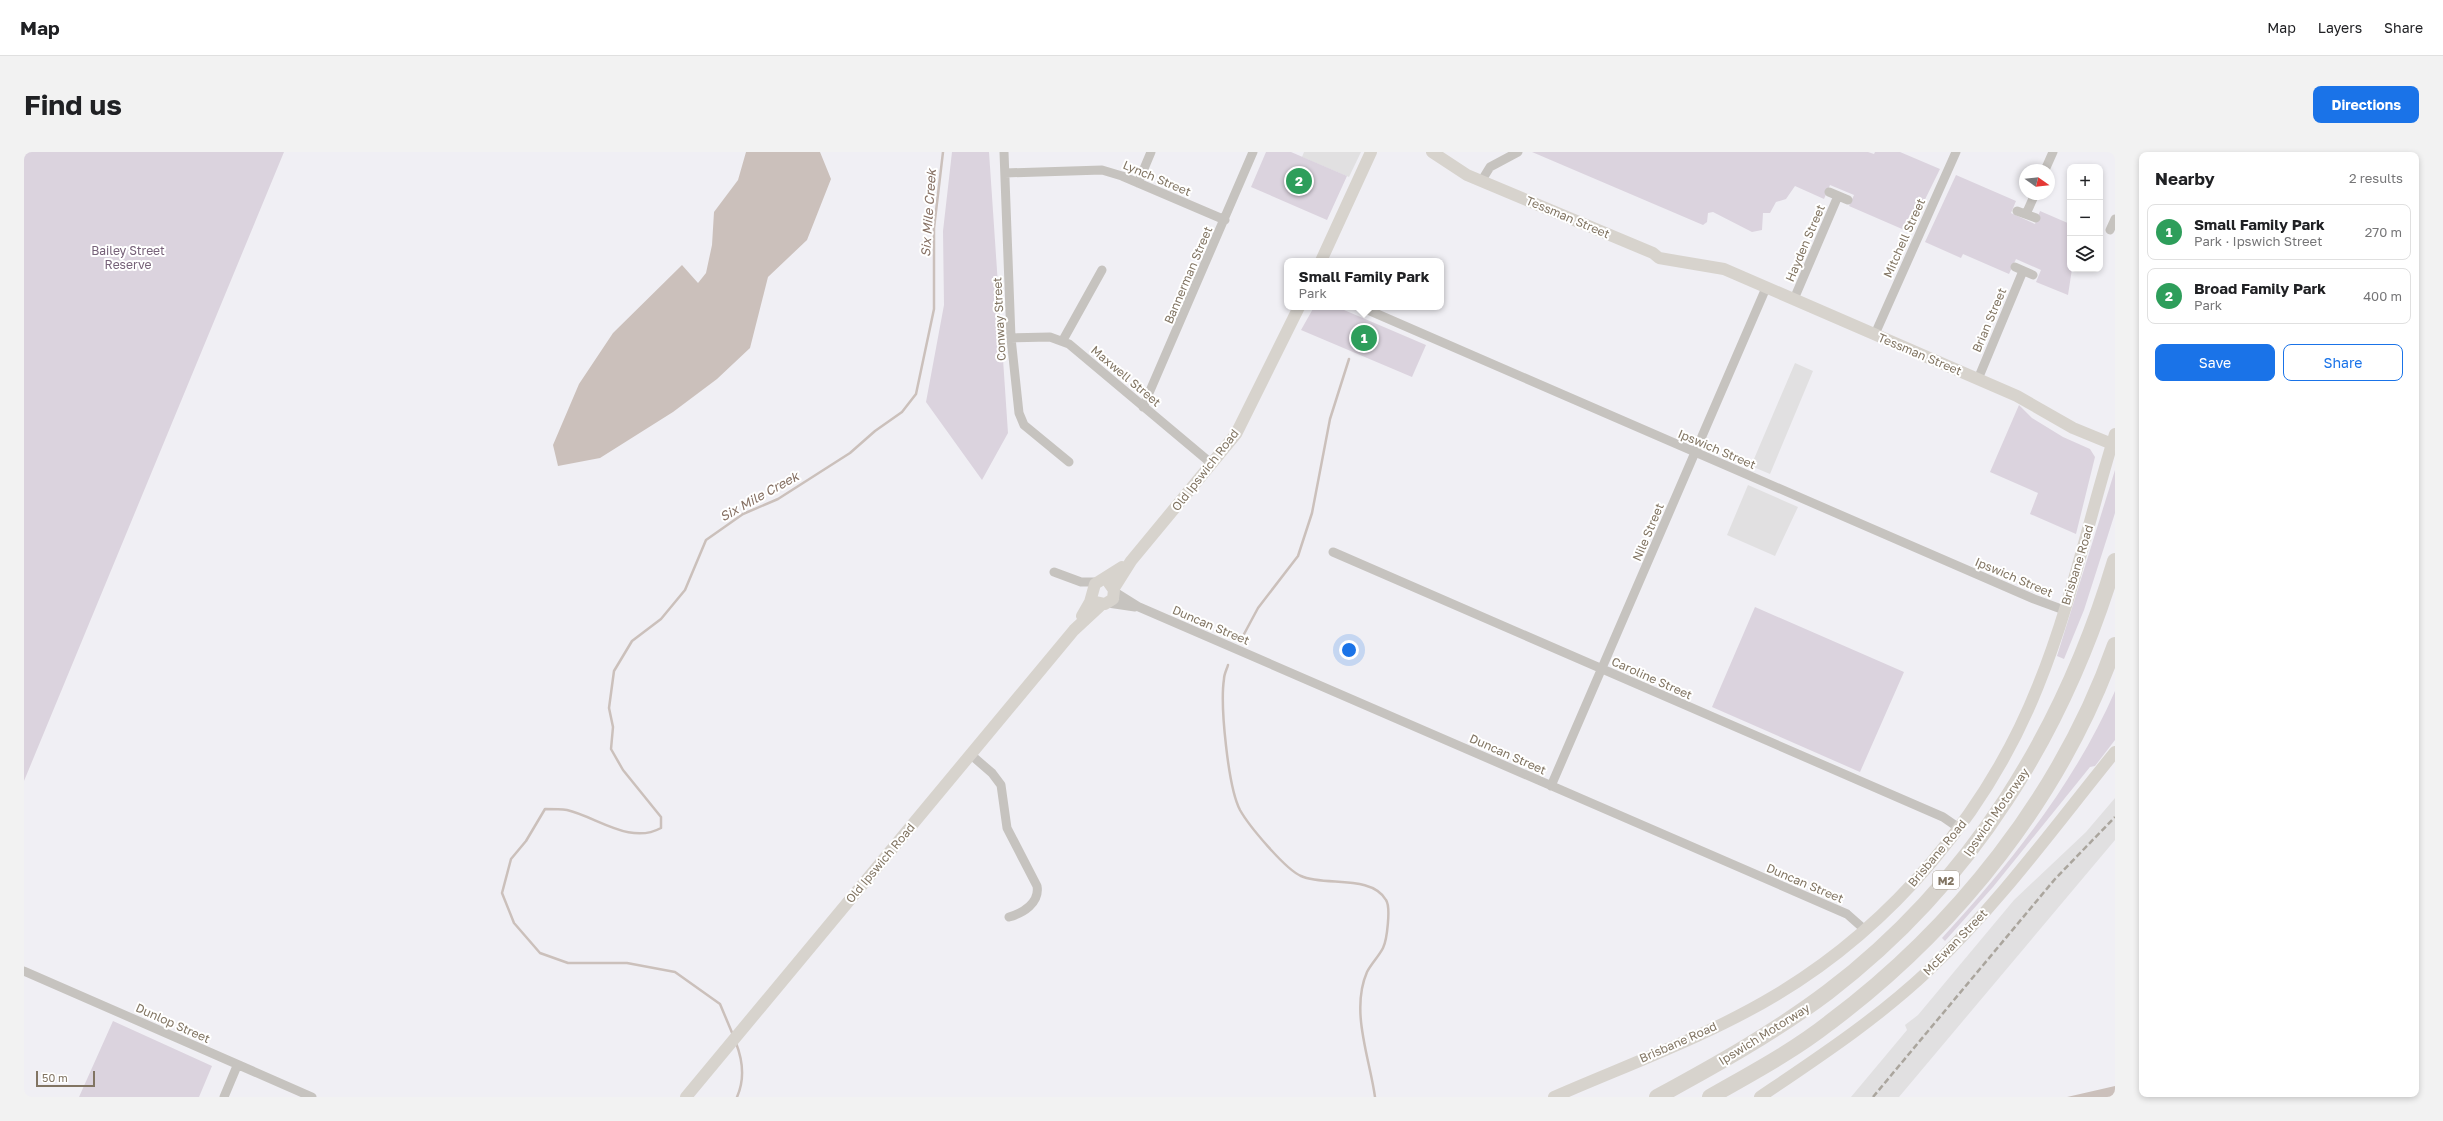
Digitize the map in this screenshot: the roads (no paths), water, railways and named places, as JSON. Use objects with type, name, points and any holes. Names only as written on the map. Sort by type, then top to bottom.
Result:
[{"type":"highway","name":"Ipswich Motorway","points":[[1658,1097],[1764,1036],[1828,992],[1877,951],[1934,894],[1989,826],[2010,795],[2046,734],[2092,633],[2115,561]]},
{"type":"highway","name":"M2","points":[[1710,1097],[1758,1070],[1828,1024],[1892,972],[1952,913],[2003,850],[2049,781],[2091,703],[2115,644]]},
{"type":"main road","points":[[1322,258],[1362,175],[1371,152]]},
{"type":"main road","points":[[1362,175],[1379,152]]},
{"type":"main road","name":"Tessman Street","points":[[1432,152],[1462,172],[1653,253],[1666,261],[1724,269],[2033,404],[2080,432],[2113,439]]},
{"type":"main road","name":"Tessman Street","points":[[1441,152],[1482,180]]},
{"type":"main road","name":"Old Ipswich Road","points":[[686,1097],[1074,630],[1110,597],[1131,561],[1212,464],[1245,418],[1298,310]]},
{"type":"main road","name":"Brisbane Road","points":[[1554,1097],[1755,1007],[1804,977],[1864,929],[1904,892],[1959,828],[1990,783],[2019,730],[2041,680],[2064,610],[2113,439]]},
{"type":"main road","name":"Old Ipswich Road","points":[[1074,630],[1096,587],[1131,561]]},
{"type":"main road","points":[[1109,583],[1110,597],[1096,602],[1096,587],[1109,583]]},
{"type":"main road","name":"McEwan Street","points":[[1760,1097],[1848,1037],[1883,1011],[1929,970],[1987,909],[2115,752]]},
{"type":"street","name":"Conway Street","points":[[1004,152],[1011,338],[1021,420],[1068,462]]},
{"type":"street","points":[[1138,183],[1151,152]]},
{"type":"street","name":"Bannerman Street","points":[[1143,406],[1253,152]]},
{"type":"street","points":[[1482,180],[1490,167],[1518,152]]},
{"type":"street","name":"Mitchell Street","points":[[1875,334],[1956,152]]},
{"type":"street","points":[[2048,164],[2053,152]]},
{"type":"street","name":"Lynch Street","points":[[1005,174],[1095,170],[1115,174],[1224,220]]},
{"type":"street","name":"Hayden Street","points":[[1829,192],[1848,200]]},
{"type":"street","name":"Hayden Street","points":[[1794,299],[1838,196]]},
{"type":"street","points":[[2031,200],[2022,212],[2036,218]]},
{"type":"street","points":[[2110,230],[2115,219]]},
{"type":"street","points":[[2015,267],[2033,275]]},
{"type":"street","points":[[1011,338],[1050,337],[1063,340],[1102,270]]},
{"type":"street","name":"Brian Street","points":[[1978,379],[2024,271]]},
{"type":"street","name":"Nile Street","points":[[1551,786],[1766,288]]},
{"type":"street","name":"Ipswich Street","points":[[1368,310],[2026,596],[2064,610]]},
{"type":"street","name":"Maxwell Street","points":[[1063,340],[1212,464]]},
{"type":"street","name":"Caroline Street","points":[[1333,552],[1943,817],[1959,828]]},
{"type":"street","points":[[1054,572],[1096,587]]},
{"type":"street","name":"Duncan Street","points":[[1110,597],[1139,607],[1847,914],[1864,929]]},
{"type":"street","points":[[970,754],[992,773],[1001,785],[1009,834],[1037,886],[1037,893],[1033,902],[1018,914],[1009,917]]},
{"type":"street","name":"Dunlop Street","points":[[24,971],[237,1066],[312,1097]]},
{"type":"street","points":[[224,1097],[237,1066]]},
{"type":"waterway","name":"Six Mile Creek","points":[[733,1035],[720,1004],[675,972],[627,963],[568,963],[540,953],[514,923],[502,893],[511,859],[526,841],[545,809],[559,809],[578,813],[626,832],[649,832],[661,828],[661,817],[623,770],[611,749],[613,727],[609,708],[614,671],[632,641],[661,619],[685,590],[706,540],[743,514],[778,499],[850,453],[875,431],[902,412],[916,394],[934,309],[934,228],[943,152]]},
{"type":"waterway","points":[[1243,636],[1258,608],[1298,556],[1312,513],[1330,419],[1349,359]]},
{"type":"waterway","points":[[1228,665],[1224,677],[1223,691],[1224,726],[1232,783],[1240,810],[1259,836],[1294,872],[1311,879],[1347,882],[1370,887],[1379,892],[1386,900],[1388,909],[1388,924],[1383,948],[1367,972],[1362,987],[1360,1003],[1363,1035],[1375,1097]]},
{"type":"waterway","name":"Six Mile Creek","points":[[736,1043],[742,1063],[741,1084],[737,1097]]},
{"type":"railway","points":[[1873,1097],[2055,879],[2115,817]]},
{"type":"place","name":"Broad Family Park","points":[[1299,181]]},
{"type":"place","name":"Small Family Park","points":[[1364,338]]},
{"type":"park label","name":"Bailey Street Reserve","points":[[128,257]]}]
